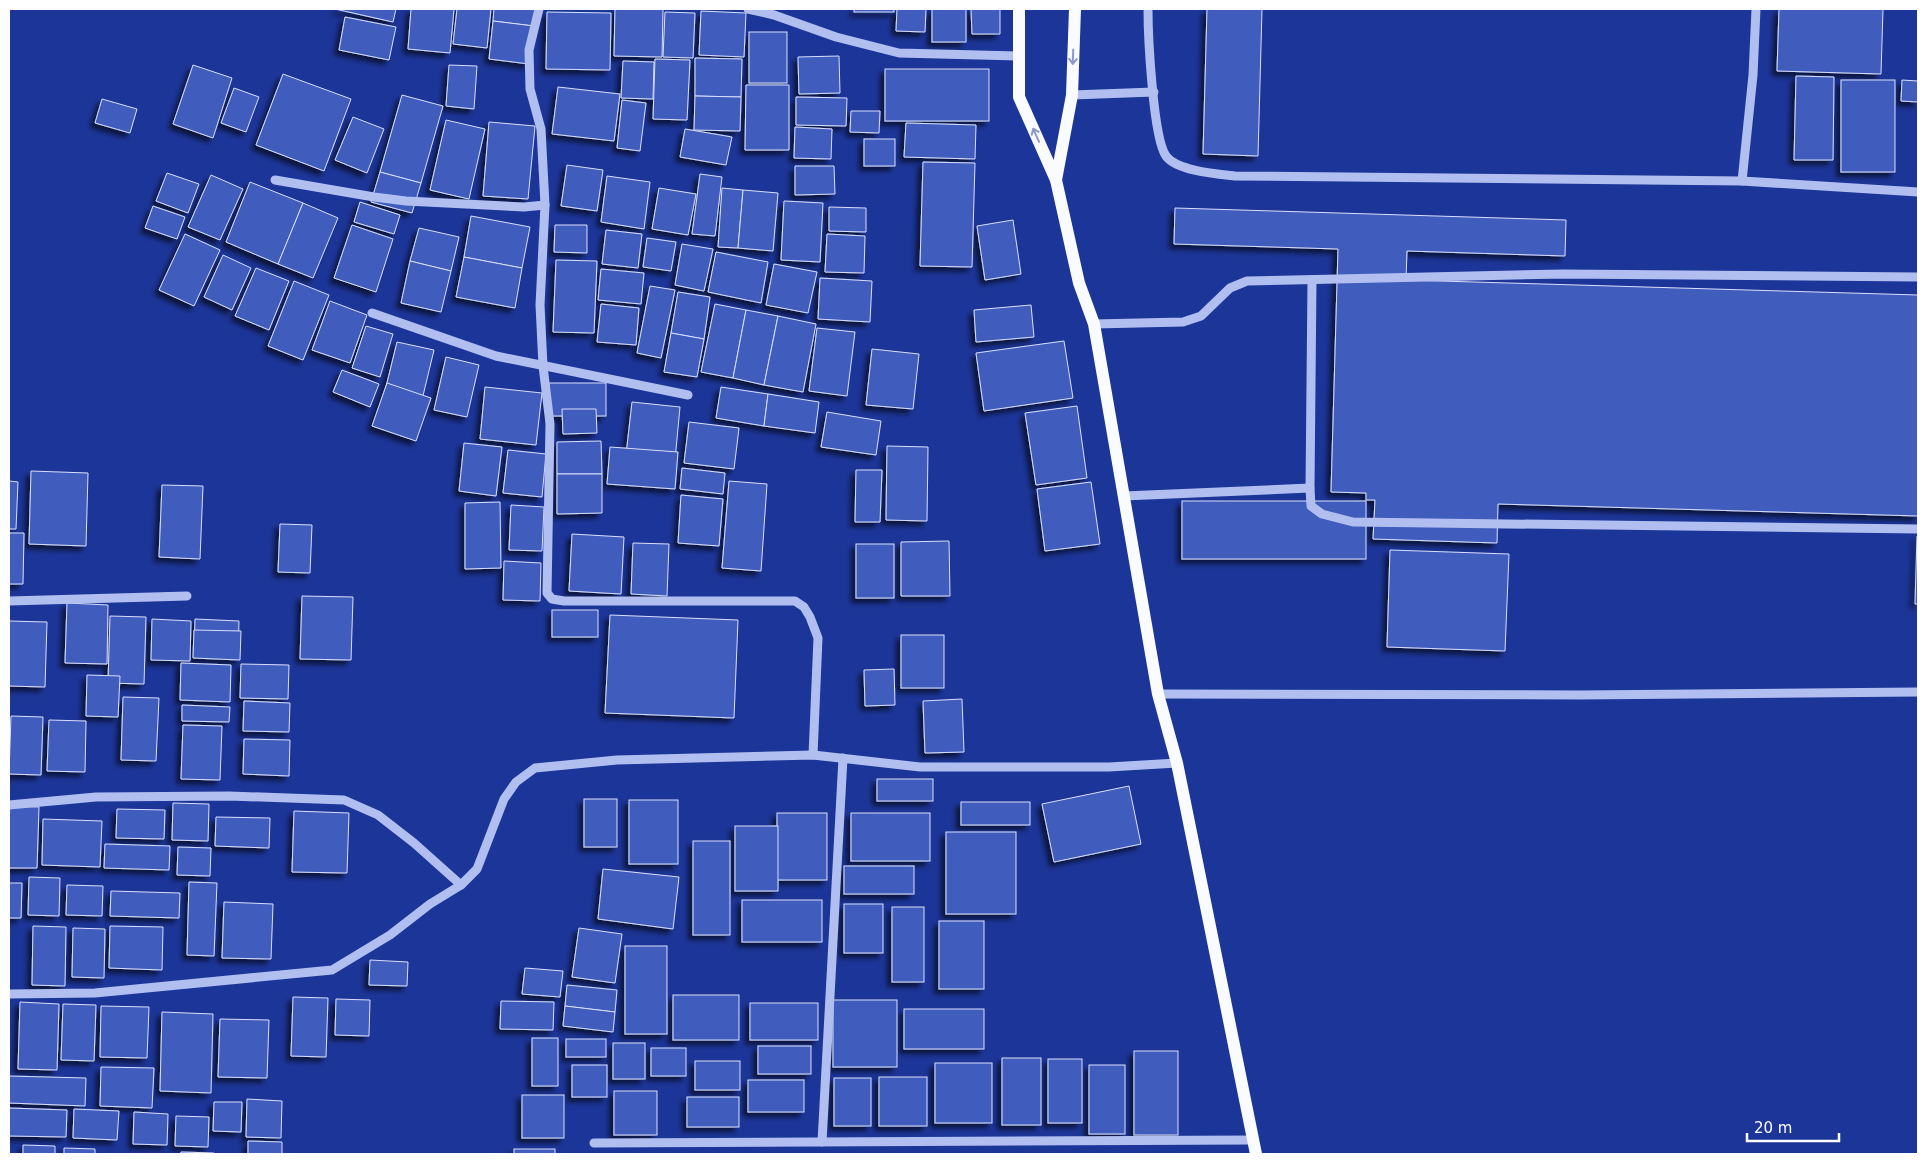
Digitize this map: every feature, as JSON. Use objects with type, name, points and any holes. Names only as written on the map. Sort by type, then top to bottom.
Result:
[{"type":"main road","points":[[1019,9],[1019,97],[1056,180],[1079,283],[1094,324],[1158,694],[1177,763],[1256,1154]]},
{"type":"main road","points":[[1056,180],[1072,95],[1075,9]]},
{"type":"street","points":[[539,9],[529,50],[530,88],[541,129],[545,205],[540,305],[543,366],[550,424],[547,594],[552,599],[564,601],[795,601],[804,607],[818,638],[813,755]]},
{"type":"street","points":[[748,9],[774,15],[836,37],[899,53],[1019,56]]},
{"type":"street","points":[[1148,9],[1148,36],[1159,136],[1166,157],[1186,169],[1235,176],[1742,181],[1918,192]]},
{"type":"street","points":[[1742,181],[1753,75],[1756,9]]},
{"type":"street","points":[[1072,95],[1154,92]]},
{"type":"street","points":[[276,180],[406,201],[524,206],[545,205]]},
{"type":"street","points":[[1094,324],[1184,322],[1201,316],[1230,288],[1247,281],[1562,274],[1918,277]]},
{"type":"street","points":[[1312,280],[1310,488],[1311,506],[1322,514],[1353,522],[1918,529]]},
{"type":"street","points":[[372,313],[496,356],[688,395]]},
{"type":"street","points":[[1124,496],[1310,488]]},
{"type":"street","points":[[9,601],[187,596]]},
{"type":"street","points":[[1158,694],[1580,695],[1918,692]]},
{"type":"street","points":[[9,994],[95,993],[319,973],[332,970],[390,935],[430,904],[461,885],[477,869],[504,799],[516,782],[535,768],[617,760],[813,755],[920,768],[1109,768],[1177,763]]},
{"type":"street","points":[[822,1142],[843,758]]},
{"type":"street","points":[[9,805],[96,797],[229,796],[344,800],[378,815],[414,843],[461,885]]},
{"type":"street","points":[[594,1143],[1253,1140]]},
{"type":"building","points":[[335,9],[396,9],[393,22]]},
{"type":"building","points":[[411,9],[454,9],[450,53],[408,49]]},
{"type":"building","points":[[457,9],[491,9],[487,48],[453,44]]},
{"type":"building","points":[[494,9],[535,9],[534,26],[493,21]]},
{"type":"building","points":[[615,9],[663,9],[662,57],[614,56]]},
{"type":"building","points":[[854,9],[894,9],[894,12],[854,12]]},
{"type":"building","points":[[897,9],[926,9],[925,32],[896,31]]},
{"type":"building","points":[[932,9],[966,9],[966,42],[932,42]]},
{"type":"building","points":[[971,9],[1000,9],[1000,34],[972,34]]},
{"type":"building","points":[[1207,9],[1262,9],[1258,156],[1203,154]]},
{"type":"building","points":[[1779,9],[1883,9],[1881,74],[1777,71]]},
{"type":"building","points":[[701,11],[746,13],[744,57],[699,55]]},
{"type":"building","points":[[547,12],[611,13],[610,70],[546,69]]},
{"type":"building","points":[[665,12],[695,13],[693,58],[663,57]]},
{"type":"building","points":[[345,17],[396,27],[389,60],[339,50]]},
{"type":"building","points":[[493,21],[534,26],[529,64],[489,59]]},
{"type":"building","points":[[749,32],[787,32],[787,83],[749,83]]},
{"type":"building","points":[[839,56],[840,93],[799,94],[798,57]]},
{"type":"building","points":[[695,58],[742,59],[741,97],[695,96]]},
{"type":"building","points":[[655,59],[690,60],[687,120],[653,119]]},
{"type":"building","points":[[623,61],[654,62],[653,99],[621,98]]},
{"type":"building","points":[[193,65],[232,78],[213,138],[173,124]]},
{"type":"building","points":[[449,65],[477,66],[474,109],[446,106]]},
{"type":"building","points":[[885,69],[989,69],[989,121],[885,121]]},
{"type":"building","points":[[283,74],[351,99],[324,171],[256,145]]},
{"type":"building","points":[[1796,76],[1834,77],[1833,160],[1794,160]]},
{"type":"building","points":[[1841,80],[1895,80],[1895,172],[1841,172]]},
{"type":"building","points":[[1902,80],[1918,81],[1918,102],[1901,101]]},
{"type":"building","points":[[746,85],[789,85],[789,150],[745,150]]},
{"type":"building","points":[[558,87],[620,94],[614,141],[552,134]]},
{"type":"building","points":[[234,88],[259,97],[246,132],[221,123]]},
{"type":"building","points":[[402,95],[443,106],[421,183],[380,172]]},
{"type":"building","points":[[695,96],[741,97],[740,131],[694,130]]},
{"type":"building","points":[[796,97],[847,98],[846,126],[796,125]]},
{"type":"building","points":[[102,99],[137,109],[130,133],[95,123]]},
{"type":"building","points":[[622,100],[646,103],[640,151],[617,148]]},
{"type":"building","points":[[851,111],[880,111],[879,133],[850,132]]},
{"type":"building","points":[[353,117],[384,129],[367,173],[335,160]]},
{"type":"building","points":[[446,120],[485,129],[469,199],[430,190]]},
{"type":"building","points":[[489,122],[535,126],[528,199],[483,196]]},
{"type":"building","points":[[906,123],[976,125],[975,159],[904,157]]},
{"type":"building","points":[[795,127],[832,129],[831,159],[794,158]]},
{"type":"building","points":[[685,129],[732,137],[726,165],[680,157]]},
{"type":"building","points":[[864,139],[895,139],[895,166],[864,166]]},
{"type":"building","points":[[923,162],[975,163],[972,267],[920,266]]},
{"type":"building","points":[[567,165],[603,170],[597,211],[561,206]]},
{"type":"building","points":[[795,166],[834,166],[835,194],[795,195]]},
{"type":"building","points":[[380,172],[421,183],[412,213],[371,202]]},
{"type":"building","points":[[167,173],[199,184],[188,213],[156,201]]},
{"type":"building","points":[[700,174],[722,177],[715,236],[692,234]]},
{"type":"building","points":[[211,175],[243,189],[220,240],[188,227]]},
{"type":"building","points":[[607,176],[650,182],[644,229],[601,222]]},
{"type":"building","points":[[250,182],[303,203],[278,264],[226,242]]},
{"type":"building","points":[[659,188],[696,194],[688,235],[652,229]]},
{"type":"building","points":[[722,188],[743,190],[738,248],[718,247]]},
{"type":"building","points":[[743,190],[778,193],[773,251],[738,248]]},
{"type":"building","points":[[784,201],[823,203],[820,262],[781,260]]},
{"type":"building","points":[[360,202],[400,215],[394,234],[354,222]]},
{"type":"building","points":[[303,203],[338,218],[313,278],[278,264]]},
{"type":"building","points":[[153,206],[185,217],[177,239],[145,228]]},
{"type":"building","points":[[829,207],[866,208],[866,232],[829,231]]},
{"type":"building","points":[[1175,208],[1566,220],[1565,256],[1407,251],[1406,280],[1918,295],[1918,516],[1498,504],[1497,543],[1373,539],[1375,500],[1366,500],[1366,493],[1331,492],[1338,249],[1174,244]]},
{"type":"building","points":[[471,216],[530,227],[522,268],[464,257]]},
{"type":"building","points":[[1013,220],[1021,274],[985,280],[977,226]]},
{"type":"building","points":[[352,225],[393,239],[376,292],[334,278]]},
{"type":"building","points":[[555,225],[587,225],[587,253],[554,252]]},
{"type":"building","points":[[419,228],[459,237],[451,271],[410,261]]},
{"type":"building","points":[[606,230],[642,234],[638,268],[602,264]]},
{"type":"building","points":[[185,234],[220,250],[194,306],[159,290]]},
{"type":"building","points":[[827,234],[865,236],[864,273],[825,272]]},
{"type":"building","points":[[647,238],[676,242],[671,271],[643,267]]},
{"type":"building","points":[[682,244],[713,249],[704,291],[675,285]]},
{"type":"building","points":[[716,252],[768,262],[761,303],[708,292]]},
{"type":"building","points":[[223,255],[251,268],[232,310],[204,297]]},
{"type":"building","points":[[464,257],[522,268],[515,308],[456,297]]},
{"type":"building","points":[[556,260],[597,261],[594,333],[553,332]]},
{"type":"building","points":[[410,261],[451,271],[441,312],[401,303]]},
{"type":"building","points":[[774,264],[817,272],[808,313],[766,305]]},
{"type":"building","points":[[256,268],[289,281],[269,330],[235,316]]},
{"type":"building","points":[[601,269],[644,273],[641,304],[598,300]]},
{"type":"building","points":[[820,278],[872,281],[870,322],[818,319]]},
{"type":"building","points":[[294,281],[329,295],[303,360],[268,346]]},
{"type":"building","points":[[650,286],[675,290],[661,358],[637,353]]},
{"type":"building","points":[[678,292],[710,297],[704,339],[671,333]]},
{"type":"building","points":[[330,301],[367,315],[350,363],[312,350]]},
{"type":"building","points":[[601,304],[639,308],[636,345],[597,342]]},
{"type":"building","points":[[715,304],[746,310],[733,378],[701,372]]},
{"type":"building","points":[[1031,305],[1034,337],[976,342],[974,310]]},
{"type":"building","points":[[746,310],[778,316],[764,385],[733,378]]},
{"type":"building","points":[[778,316],[816,324],[803,392],[764,385]]},
{"type":"building","points":[[366,326],[393,334],[380,377],[352,368]]},
{"type":"building","points":[[817,328],[855,332],[847,396],[809,391]]},
{"type":"building","points":[[671,333],[704,339],[697,377],[664,372]]},
{"type":"building","points":[[1064,341],[1073,398],[984,411],[976,353]]},
{"type":"building","points":[[397,342],[434,350],[421,404],[384,395]]},
{"type":"building","points":[[872,349],[919,354],[913,409],[866,405]]},
{"type":"building","points":[[446,357],[479,365],[467,417],[434,410]]},
{"type":"building","points":[[342,370],[379,384],[370,407],[333,392]]},
{"type":"building","points":[[387,383],[431,398],[416,441],[372,426]]},
{"type":"building","points":[[549,383],[606,383],[606,416],[549,416]]},
{"type":"building","points":[[485,387],[542,393],[536,445],[480,439]]},
{"type":"building","points":[[721,387],[768,394],[764,426],[716,418]]},
{"type":"building","points":[[768,394],[819,402],[815,433],[764,426]]},
{"type":"building","points":[[632,402],[680,407],[675,460],[626,455]]},
{"type":"building","points":[[1077,406],[1087,478],[1036,485],[1025,413]]},
{"type":"building","points":[[562,409],[596,409],[597,433],[563,434]]},
{"type":"building","points":[[827,412],[881,421],[876,455],[821,447]]},
{"type":"building","points":[[689,422],[739,428],[734,469],[684,463]]},
{"type":"building","points":[[601,441],[602,474],[557,474],[557,442]]},
{"type":"building","points":[[464,443],[502,447],[496,496],[459,491]]},
{"type":"building","points":[[887,446],[928,447],[927,521],[886,520]]},
{"type":"building","points":[[610,447],[678,452],[675,489],[607,484]]},
{"type":"building","points":[[508,450],[546,454],[542,497],[503,493]]},
{"type":"building","points":[[682,468],[725,473],[723,494],[680,489]]},
{"type":"building","points":[[856,470],[882,470],[880,522],[855,522]]},
{"type":"building","points":[[31,471],[88,473],[86,546],[29,544]]},
{"type":"building","points":[[557,474],[602,474],[602,513],[557,514]]},
{"type":"building","points":[[9,481],[18,482],[16,529],[9,529]]},
{"type":"building","points":[[729,481],[767,484],[761,571],[722,568]]},
{"type":"building","points":[[1091,482],[1100,544],[1045,551],[1037,489]]},
{"type":"building","points":[[162,485],[203,486],[200,559],[159,557]]},
{"type":"building","points":[[681,495],[723,499],[719,546],[678,543]]},
{"type":"building","points":[[1182,501],[1366,501],[1366,559],[1182,559]]},
{"type":"building","points":[[500,502],[501,568],[465,569],[465,503]]},
{"type":"building","points":[[511,505],[544,507],[542,551],[509,550]]},
{"type":"building","points":[[280,524],[312,525],[310,573],[278,572]]},
{"type":"building","points":[[9,533],[24,533],[23,584],[9,584]]},
{"type":"building","points":[[572,534],[624,537],[621,594],[569,591]]},
{"type":"building","points":[[1917,536],[1918,604],[1915,604]]},
{"type":"building","points":[[949,541],[950,596],[901,596],[901,542]]},
{"type":"building","points":[[633,543],[669,544],[667,596],[631,594]]},
{"type":"building","points":[[856,544],[894,544],[894,598],[856,598]]},
{"type":"building","points":[[1390,550],[1509,554],[1505,651],[1387,647]]},
{"type":"building","points":[[504,561],[541,563],[540,601],[503,600]]},
{"type":"building","points":[[302,596],[353,597],[351,660],[300,659]]},
{"type":"building","points":[[67,603],[108,605],[107,664],[65,663]]},
{"type":"building","points":[[552,610],[598,610],[598,637],[552,637]]},
{"type":"building","points":[[610,615],[738,620],[734,718],[605,713]]},
{"type":"building","points":[[110,616],[146,617],[144,684],[108,683]]},
{"type":"building","points":[[152,619],[191,621],[190,661],[151,660]]},
{"type":"building","points":[[195,619],[239,621],[238,653],[194,652]]},
{"type":"building","points":[[9,621],[47,622],[45,687],[9,686]]},
{"type":"building","points":[[194,630],[241,631],[240,660],[193,658]]},
{"type":"building","points":[[901,635],[944,635],[944,688],[901,688]]},
{"type":"building","points":[[181,663],[231,665],[230,702],[180,700]]},
{"type":"building","points":[[241,664],[289,665],[288,699],[240,698]]},
{"type":"building","points":[[894,669],[895,705],[865,706],[864,670]]},
{"type":"building","points":[[87,675],[120,676],[118,717],[86,716]]},
{"type":"building","points":[[123,697],[159,698],[156,761],[121,760]]},
{"type":"building","points":[[962,699],[964,752],[925,753],[923,701]]},
{"type":"building","points":[[244,701],[290,703],[289,732],[243,731]]},
{"type":"building","points":[[182,705],[230,707],[229,722],[182,721]]},
{"type":"building","points":[[11,716],[43,717],[41,775],[9,774]]},
{"type":"building","points":[[49,720],[86,721],[85,772],[47,771]]},
{"type":"building","points":[[183,725],[222,726],[220,780],[181,779]]},
{"type":"building","points":[[244,739],[290,740],[289,776],[243,774]]},
{"type":"building","points":[[877,779],[933,779],[933,801],[877,801]]},
{"type":"building","points":[[1129,786],[1141,844],[1054,862],[1042,804]]},
{"type":"building","points":[[584,799],[617,799],[617,847],[584,847]]},
{"type":"building","points":[[629,800],[678,800],[678,864],[629,864]]},
{"type":"building","points":[[961,802],[1030,802],[1030,825],[961,825]]},
{"type":"building","points":[[173,803],[209,804],[208,841],[172,840]]},
{"type":"building","points":[[9,806],[39,807],[37,868],[9,868]]},
{"type":"building","points":[[117,809],[165,810],[164,839],[116,838]]},
{"type":"building","points":[[294,811],[349,813],[347,873],[292,872]]},
{"type":"building","points":[[777,813],[827,813],[827,880],[777,880]]},
{"type":"building","points":[[851,813],[930,813],[930,861],[851,861]]},
{"type":"building","points":[[216,817],[270,818],[269,848],[215,846]]},
{"type":"building","points":[[43,819],[102,821],[100,867],[42,865]]},
{"type":"building","points":[[735,826],[778,826],[778,891],[735,891]]},
{"type":"building","points":[[946,832],[1016,832],[1016,914],[946,914]]},
{"type":"building","points":[[693,841],[730,841],[730,935],[693,935]]},
{"type":"building","points":[[105,844],[170,846],[169,870],[104,868]]},
{"type":"building","points":[[178,847],[211,848],[210,876],[177,875]]},
{"type":"building","points":[[844,866],[914,866],[914,894],[844,894]]},
{"type":"building","points":[[603,869],[679,877],[673,929],[598,919]]},
{"type":"building","points":[[29,877],[60,878],[59,916],[28,915]]},
{"type":"building","points":[[189,882],[217,883],[214,956],[187,955]]},
{"type":"building","points":[[9,883],[22,883],[21,918],[9,918]]},
{"type":"building","points":[[67,885],[103,886],[102,916],[66,915]]},
{"type":"building","points":[[111,891],[180,893],[179,918],[110,916]]},
{"type":"building","points":[[742,900],[822,900],[822,942],[742,942]]},
{"type":"building","points":[[224,902],[273,904],[271,959],[222,958]]},
{"type":"building","points":[[844,904],[883,904],[883,953],[844,953]]},
{"type":"building","points":[[892,907],[924,907],[924,982],[892,982]]},
{"type":"building","points":[[939,921],[984,921],[984,989],[939,989]]},
{"type":"building","points":[[33,926],[66,927],[65,986],[32,985]]},
{"type":"building","points":[[110,926],[163,927],[162,970],[109,968]]},
{"type":"building","points":[[73,928],[105,929],[104,978],[72,977]]},
{"type":"building","points":[[579,928],[622,934],[615,983],[572,977]]},
{"type":"building","points":[[625,946],[667,946],[667,1034],[625,1034]]},
{"type":"building","points":[[370,960],[408,962],[407,986],[369,985]]},
{"type":"building","points":[[525,968],[563,971],[560,997],[522,994]]},
{"type":"building","points":[[567,985],[617,990],[615,1012],[565,1006]]},
{"type":"building","points":[[673,995],[739,995],[739,1040],[673,1040]]},
{"type":"building","points":[[293,997],[328,998],[326,1057],[291,1056]]},
{"type":"building","points":[[336,999],[370,1000],[369,1036],[335,1035]]},
{"type":"building","points":[[833,1000],[897,1000],[897,1067],[833,1067]]},
{"type":"building","points":[[501,1001],[554,1002],[553,1030],[500,1029]]},
{"type":"building","points":[[20,1002],[59,1004],[57,1070],[18,1069]]},
{"type":"building","points":[[750,1003],[818,1003],[818,1040],[750,1040]]},
{"type":"building","points":[[63,1004],[96,1005],[94,1061],[61,1060]]},
{"type":"building","points":[[101,1006],[149,1007],[147,1058],[100,1057]]},
{"type":"building","points":[[565,1006],[615,1012],[613,1032],[563,1026]]},
{"type":"building","points":[[904,1009],[984,1009],[984,1049],[904,1049]]},
{"type":"building","points":[[162,1012],[213,1014],[211,1093],[160,1091]]},
{"type":"building","points":[[220,1019],[269,1020],[267,1078],[218,1077]]},
{"type":"building","points":[[532,1038],[558,1038],[558,1086],[532,1086]]},
{"type":"building","points":[[566,1039],[606,1039],[606,1057],[566,1057]]},
{"type":"building","points":[[613,1043],[645,1043],[645,1079],[613,1079]]},
{"type":"building","points":[[758,1046],[811,1046],[811,1074],[758,1074]]},
{"type":"building","points":[[651,1048],[686,1048],[686,1076],[651,1076]]},
{"type":"building","points":[[1134,1051],[1178,1051],[1178,1135],[1134,1135]]},
{"type":"building","points":[[1002,1058],[1041,1058],[1041,1125],[1002,1125]]},
{"type":"building","points":[[1048,1059],[1082,1059],[1082,1123],[1048,1123]]},
{"type":"building","points":[[695,1061],[740,1061],[740,1090],[695,1090]]},
{"type":"building","points":[[935,1063],[992,1063],[992,1123],[935,1123]]},
{"type":"building","points":[[572,1065],[607,1065],[607,1097],[572,1097]]},
{"type":"building","points":[[1089,1065],[1125,1065],[1125,1134],[1089,1134]]},
{"type":"building","points":[[101,1067],[154,1068],[152,1108],[100,1106]]},
{"type":"building","points":[[9,1076],[86,1078],[85,1106],[9,1103]]},
{"type":"building","points":[[879,1077],[927,1077],[927,1126],[879,1126]]},
{"type":"building","points":[[834,1078],[871,1078],[871,1126],[834,1126]]},
{"type":"building","points":[[748,1080],[804,1080],[804,1112],[748,1112]]},
{"type":"building","points":[[614,1091],[657,1091],[657,1135],[614,1135]]},
{"type":"building","points":[[522,1095],[564,1095],[564,1138],[522,1138]]},
{"type":"building","points":[[687,1097],[739,1097],[739,1127],[687,1127]]},
{"type":"building","points":[[247,1099],[282,1101],[281,1138],[246,1137]]},
{"type":"building","points":[[214,1102],[242,1102],[241,1132],[213,1131]]},
{"type":"building","points":[[9,1108],[67,1110],[66,1137],[9,1136]]},
{"type":"building","points":[[74,1109],[119,1111],[117,1140],[73,1138]]},
{"type":"building","points":[[134,1112],[168,1114],[167,1145],[133,1144]]},
{"type":"building","points":[[176,1116],[209,1117],[208,1147],[175,1146]]},
{"type":"building","points":[[248,1141],[282,1142],[282,1154],[248,1154]]},
{"type":"building","points":[[23,1145],[55,1146],[55,1154],[23,1154]]},
{"type":"building","points":[[64,1148],[95,1149],[95,1154],[64,1154]]},
{"type":"building","points":[[514,1149],[555,1149],[555,1154],[514,1154]]},
{"type":"building","points":[[181,1152],[214,1153],[214,1154],[181,1154]]}]
